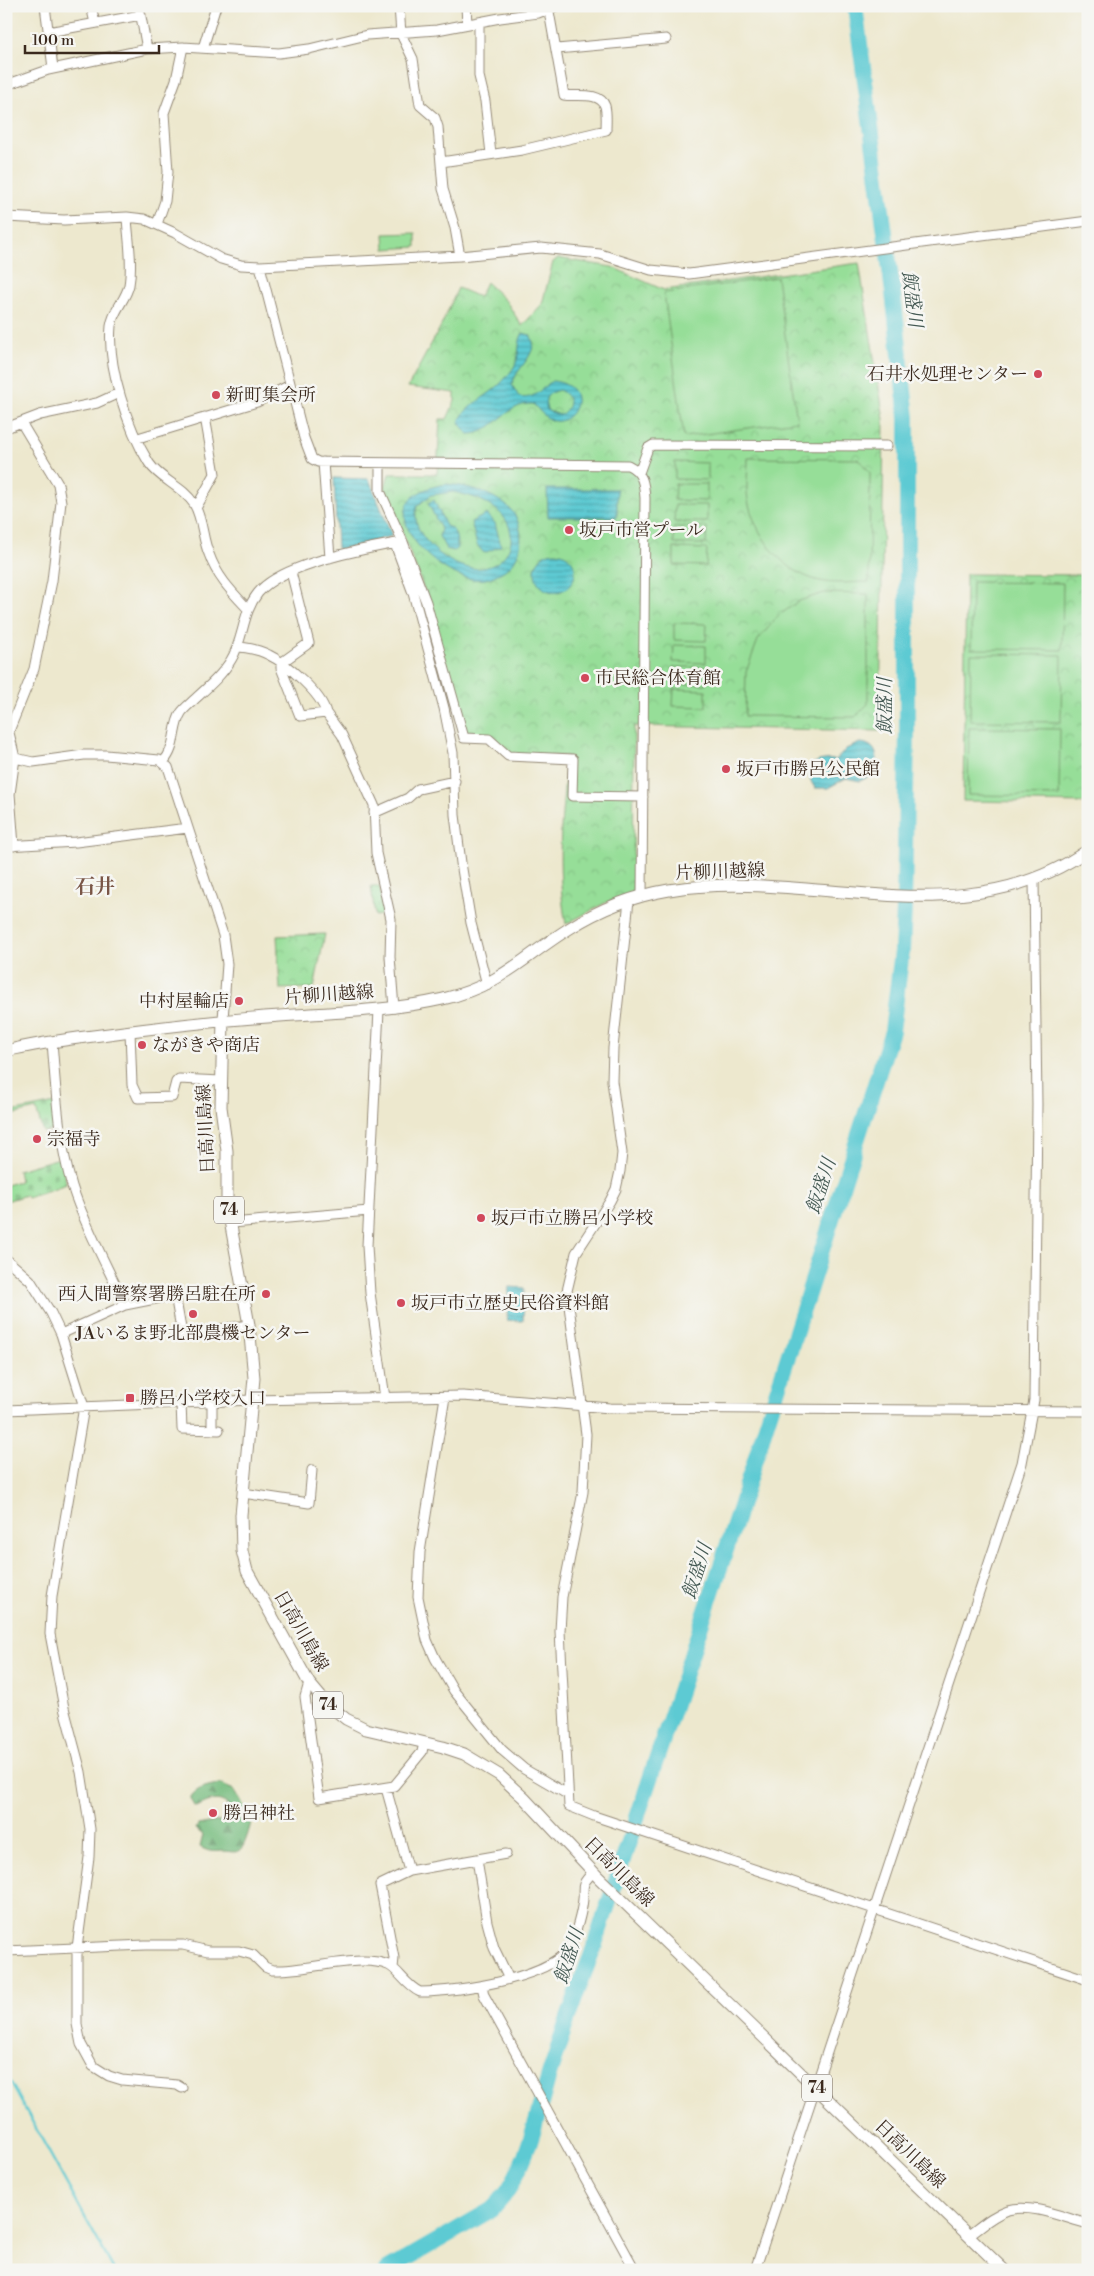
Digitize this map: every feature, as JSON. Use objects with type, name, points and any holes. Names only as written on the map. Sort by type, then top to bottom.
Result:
[{"type":"main road","name":"片柳川越線","points":[[223,1019],[379,1010],[444,999],[487,985],[568,929],[595,914],[642,896],[690,887],[762,886],[884,895],[957,896],[1002,889],[1034,880],[1088,850]]},
{"type":"main road","points":[[6,1051],[52,1042],[223,1019]]},
{"type":"main road","name":"日高川島線","points":[[223,1019],[220,1081],[221,1120],[226,1151],[227,1204],[232,1223],[249,1325],[254,1368],[253,1400],[243,1493],[241,1537],[244,1562],[309,1683],[325,1702],[346,1719],[366,1729],[384,1735],[424,1742],[464,1754],[499,1775],[524,1798],[595,1874],[1004,2270]]},
{"type":"street","points":[[45,6],[53,68]]},
{"type":"street","points":[[91,6],[94,24]]},
{"type":"street","points":[[202,48],[216,6]]},
{"type":"street","points":[[399,6],[400,34],[413,59],[420,105],[436,118],[443,189],[455,228],[460,256]]},
{"type":"street","points":[[466,6],[467,24]]},
{"type":"street","points":[[6,85],[53,68],[147,49],[183,47],[279,53],[309,49],[367,35],[400,34],[538,13],[551,7],[564,95],[589,96],[602,101],[605,105],[606,130],[555,144],[441,162]]},
{"type":"street","points":[[48,32],[94,24],[140,11],[147,49]]},
{"type":"street","points":[[479,22],[479,76],[486,101],[491,154]]},
{"type":"street","points":[[557,49],[666,39]]},
{"type":"street","points":[[157,224],[165,202],[168,172],[164,113],[176,80],[183,47]]},
{"type":"street","points":[[6,217],[64,220],[127,217],[157,224],[221,259],[241,265],[260,266],[460,256],[523,249],[555,249],[600,254],[651,270],[689,274],[1088,221]]},
{"type":"street","points":[[127,217],[129,284],[126,296],[114,314],[111,326],[115,375],[119,393],[150,464],[160,475],[188,496],[200,514],[208,554],[221,579],[248,609]]},
{"type":"street","points":[[260,266],[290,385],[312,458],[323,462],[628,465],[639,474],[644,482],[642,896]]},
{"type":"street","points":[[138,438],[257,402],[271,393],[290,385]]},
{"type":"street","points":[[6,428],[22,424],[40,415],[97,403],[119,393]]},
{"type":"street","points":[[196,508],[216,474],[205,417]]},
{"type":"street","points":[[9,731],[34,668],[52,581],[62,502],[58,484],[22,424]]},
{"type":"street","points":[[639,474],[648,448],[653,445],[887,446]]},
{"type":"street","points":[[323,462],[330,558]]},
{"type":"street","points":[[380,463],[380,491],[414,592],[442,697],[453,753],[455,815],[464,880],[471,923],[487,985]]},
{"type":"street","points":[[399,543],[426,602],[464,738],[490,739],[508,756],[573,759],[572,796],[643,797]]},
{"type":"street","points":[[163,762],[169,756],[181,713],[215,680],[230,662],[239,647],[248,609],[258,593],[270,582],[330,558],[399,543]]},
{"type":"street","points":[[281,662],[308,643],[291,572]]},
{"type":"street","points":[[239,647],[260,651],[281,662],[299,676],[322,704],[326,713],[342,735],[357,765],[374,805],[376,853],[391,919],[390,957],[394,1008]]},
{"type":"street","points":[[281,662],[300,716],[326,713]]},
{"type":"street","points":[[6,720],[9,731],[11,761],[10,846],[76,842],[188,828]]},
{"type":"street","points":[[11,761],[33,762],[84,755],[106,755],[150,758],[163,762],[170,770],[225,945],[227,964],[223,1019]]},
{"type":"street","points":[[374,813],[408,798],[418,790],[455,781]]},
{"type":"street","points":[[755,2270],[1022,1463],[1032,1411],[1037,1104],[1034,880]]},
{"type":"street","points":[[629,900],[613,1048],[612,1081],[622,1153],[620,1171],[616,1189],[610,1201],[576,1253],[568,1282],[568,1299],[586,1434],[583,1492],[562,1597],[560,1631],[567,1794],[571,1808],[1088,1980]]},
{"type":"street","points":[[379,1010],[368,1267],[385,1398]]},
{"type":"street","points":[[130,1031],[132,1085],[138,1098],[172,1097],[176,1082],[179,1079],[220,1081]]},
{"type":"street","points":[[52,1042],[59,1111],[69,1174],[81,1207],[125,1305]]},
{"type":"street","points":[[232,1223],[369,1211]]},
{"type":"street","points":[[6,1259],[20,1270],[40,1293],[52,1312],[61,1334],[84,1407],[52,1596],[50,1634],[62,1700],[81,1772],[90,1829],[89,1857],[77,1948],[77,2024],[80,2044],[93,2066],[109,2076],[122,2080],[178,2085],[182,2088]]},
{"type":"street","points":[[61,1334],[125,1305],[174,1295],[182,1334],[249,1325]]},
{"type":"street","points":[[6,1410],[253,1400],[445,1397],[481,1398],[583,1407],[1088,1411]]},
{"type":"street","points":[[445,1397],[420,1552],[418,1597],[427,1640],[454,1691],[502,1750],[524,1769],[567,1794]]},
{"type":"street","points":[[181,1403],[182,1429],[216,1430],[212,1402]]},
{"type":"street","points":[[243,1493],[309,1503],[312,1470]]},
{"type":"street","points":[[309,1683],[304,1697],[319,1798],[394,1786],[422,1752],[424,1742]]},
{"type":"street","points":[[386,1788],[409,1871]]},
{"type":"street","points":[[393,1968],[394,1958],[380,1884],[409,1871],[506,1854]]},
{"type":"street","points":[[478,1859],[487,1922],[494,1948],[508,1979]]},
{"type":"street","points":[[6,1951],[183,1945],[208,1951],[239,1951],[253,1956],[265,1967],[272,1970],[363,1962],[382,1963],[393,1968],[405,1983],[420,1992],[482,1986],[554,1963],[566,1952],[573,1941],[583,1900],[584,1882],[595,1874]]},
{"type":"street","points":[[482,1986],[484,1995],[635,2270]]},
{"type":"street","points":[[969,2236],[995,2216],[1022,2208],[1088,2224]]},
{"type":"green space","points":[[416,233],[416,247],[385,249],[384,234]]},
{"type":"green space","points":[[558,258],[612,267],[664,290],[859,263],[884,419],[880,731],[634,726],[633,894],[607,902],[566,924],[560,861],[567,756],[510,755],[491,736],[465,736],[427,597],[385,487],[389,474],[437,474],[440,419],[447,419],[455,401],[455,393],[408,387],[442,324],[458,288],[479,297],[486,282],[506,301],[522,326],[542,304],[553,262]]},
{"type":"green space","points":[[777,277],[797,421],[684,437],[664,293]]},
{"type":"green space","points":[[748,458],[858,459],[870,472],[869,582],[831,583],[812,579],[787,565],[776,555],[759,531],[749,505],[747,488]]},
{"type":"green space","points":[[675,462],[708,463],[708,480],[675,479]]},
{"type":"green space","points":[[675,484],[707,484],[707,501],[674,500]]},
{"type":"green space","points":[[675,505],[707,505],[707,522],[674,522]]},
{"type":"green space","points":[[674,527],[707,527],[706,544],[674,544]]},
{"type":"green space","points":[[674,548],[707,549],[706,566],[674,565]]},
{"type":"green space","points":[[966,574],[1088,575],[1088,803],[963,801]]},
{"type":"green space","points":[[972,582],[1063,583],[1062,650],[971,649]]},
{"type":"green space","points":[[824,593],[868,594],[868,704],[855,717],[745,716],[746,672],[758,640],[778,616],[799,601]]},
{"type":"green space","points":[[674,623],[707,624],[706,641],[674,640]]},
{"type":"green space","points":[[674,645],[706,646],[706,663],[673,662]]},
{"type":"green space","points":[[971,654],[1062,655],[1061,722],[970,721]]},
{"type":"green space","points":[[673,667],[706,667],[706,684],[673,684]]},
{"type":"green space","points":[[674,689],[706,690],[706,707],[673,706]]},
{"type":"green space","points":[[969,728],[1060,729],[1059,796],[968,795]]},
{"type":"green space","points":[[371,886],[379,886],[385,914],[375,916]]},
{"type":"green space","points":[[325,934],[314,988],[280,989],[277,936]]},
{"type":"green space","points":[[55,1103],[59,1129],[43,1132],[36,1109],[12,1115],[11,1112]]},
{"type":"green space","points":[[63,1157],[66,1184],[27,1198],[26,1195],[6,1201],[6,1185],[20,1181],[18,1170]]},
{"type":"green space","points":[[220,1784],[234,1790],[252,1819],[243,1846],[237,1852],[211,1851],[200,1847],[203,1835],[196,1829],[198,1825],[219,1821],[230,1822],[234,1814],[227,1815],[227,1805],[224,1802],[216,1800],[197,1807],[194,1806],[190,1799],[195,1792],[207,1786]]},
{"type":"water","points":[[523,333],[530,335],[533,341],[533,348],[512,385],[519,397],[533,396],[552,381],[565,384],[573,391],[576,399],[575,407],[564,420],[556,421],[547,418],[533,404],[524,405],[515,408],[485,429],[477,433],[468,434],[459,423],[461,417],[495,389],[515,366]],"holes":[[[559,390],[569,402],[567,409],[560,415],[548,411],[546,407],[547,397]]]},
{"type":"water","points":[[334,478],[369,479],[392,536],[340,550],[337,548]]},
{"type":"water","points":[[447,484],[462,486],[493,497],[507,506],[513,512],[520,527],[520,545],[514,561],[509,567],[489,578],[471,579],[451,572],[431,559],[416,542],[406,524],[407,507],[419,493]],"holes":[[[453,492],[486,502],[504,518],[511,535],[508,551],[496,563],[479,568],[457,564],[432,547],[418,528],[416,518],[417,506],[431,495]]]},
{"type":"water","points":[[547,489],[617,489],[617,517],[548,517]]},
{"type":"water","points":[[434,500],[446,526],[452,529],[455,534],[457,548],[454,551],[446,549],[439,536],[441,529],[428,503]]},
{"type":"water","points":[[487,514],[495,523],[501,546],[484,553],[477,545],[471,522]]},
{"type":"water","points":[[559,552],[566,555],[572,561],[575,572],[574,580],[566,589],[559,592],[551,592],[544,589],[536,580],[535,568],[538,561],[547,553]]},
{"type":"water","points":[[860,743],[871,746],[876,754],[877,763],[874,774],[860,781],[846,778],[828,788],[815,788],[809,774],[812,765],[822,760],[836,760],[846,749]]},
{"type":"water","points":[[509,1287],[524,1288],[523,1321],[507,1320]]},
{"type":"waterway","name":"飯盛川","points":[[387,2270],[491,2210],[502,2198],[521,2166],[549,2075],[591,1956],[730,1538],[892,1031],[902,951],[904,909],[907,730],[907,418],[893,293],[855,6]]},
{"type":"waterway","points":[[6,2074],[114,2270]]},
{"type":"place","name":"石井水処理センター","points":[[1038,374]]},
{"type":"place","name":"新町集会所","points":[[216,395]]},
{"type":"place","name":"坂戸市営プール","points":[[569,530]]},
{"type":"place","name":"市民総合体育館","points":[[585,678]]},
{"type":"place","name":"坂戸市勝呂公民館","points":[[726,769]]},
{"type":"place","name":"中村屋輪店","points":[[239,1001]]},
{"type":"place","name":"ながきや商店","points":[[142,1045]]},
{"type":"place","name":"宗福寺","points":[[37,1139]]},
{"type":"place","name":"坂戸市立勝呂小学校","points":[[481,1218]]},
{"type":"place","name":"西入間警察署勝呂駐在所","points":[[266,1294]]},
{"type":"place","name":"坂戸市立歴史民俗資料館","points":[[401,1303]]},
{"type":"place","name":"JAいるま野北部農機センター","points":[[193,1314]]},
{"type":"place","name":"勝呂小学校入口","points":[[130,1398]]},
{"type":"place","name":"勝呂神社","points":[[213,1813]]},
{"type":"district","name":"石井","points":[[95,887]]}]
